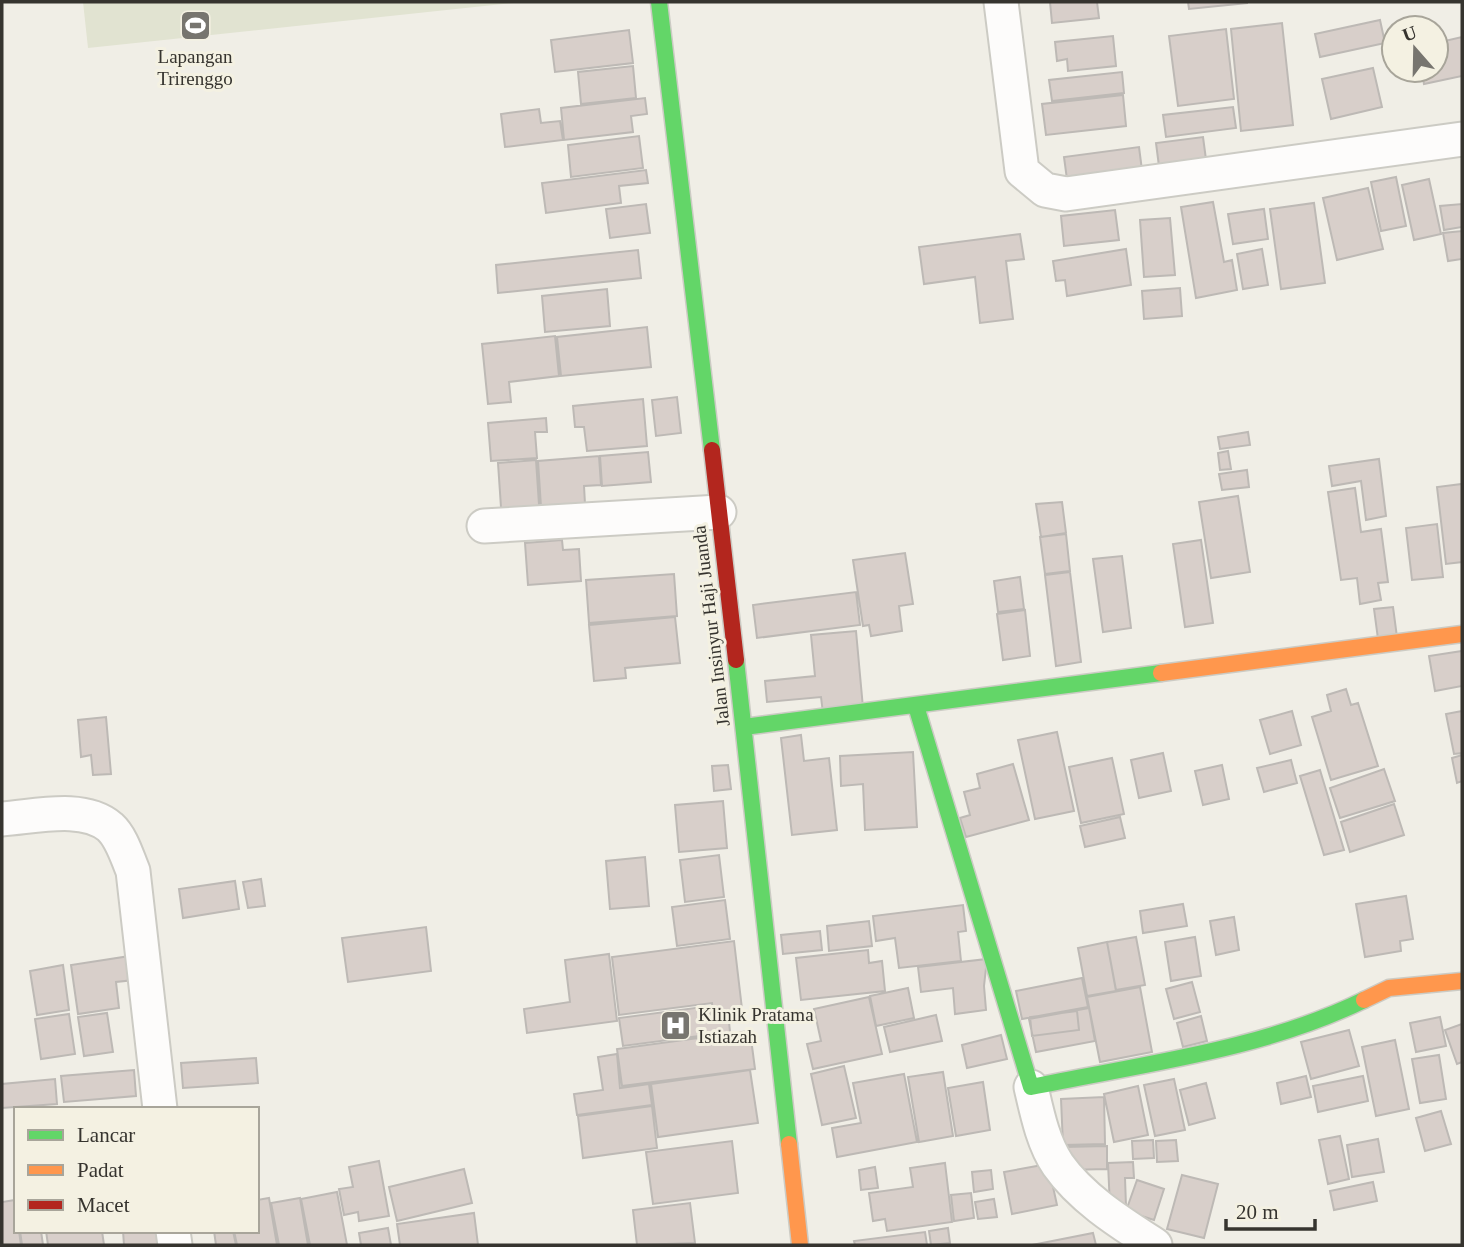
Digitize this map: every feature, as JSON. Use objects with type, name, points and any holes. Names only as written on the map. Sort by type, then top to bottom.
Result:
[{"type":"street","name":"Jalan Insinyur Haji Juanda","points":[[659,2],[744,727],[800,1245]]},
{"type":"street","points":[[1001,2],[1022,171],[1045,190],[1066,194],[1462,139]]},
{"type":"street","points":[[484,526],[719,512]]},
{"type":"street","points":[[744,727],[1462,634]]},
{"type":"street","points":[[916,706],[1031,1087],[1041,1129],[1058,1164],[1115,1219],[1155,1245]]},
{"type":"street","points":[[2,819],[68,814],[90,818],[109,827],[120,841],[133,871],[160,1107]]},
{"type":"street","points":[[1031,1087],[1300,1027],[1342,1011],[1389,988],[1462,981]]},
{"type":"green space","name":"Lapangan Trirenggo","points":[[83,2],[523,2],[88,48]]},
{"type":"building","points":[[1050,2],[1097,2],[1099,18],[1052,23]]},
{"type":"building","points":[[1188,2],[1247,2],[1247,3],[1189,9]]},
{"type":"building","points":[[1380,20],[1380,44],[1320,57],[1315,34]]},
{"type":"building","points":[[1282,23],[1293,125],[1241,131],[1231,29]]},
{"type":"building","points":[[1226,29],[1234,99],[1178,106],[1169,36]]},
{"type":"building","points":[[629,30],[633,63],[555,72],[551,40]]},
{"type":"building","points":[[1113,36],[1116,66],[1068,71],[1067,59],[1057,61],[1055,42]]},
{"type":"building","points":[[1462,37],[1462,76],[1450,79],[1450,40]]},
{"type":"building","points":[[633,66],[636,98],[581,104],[578,72]]},
{"type":"building","points":[[1373,68],[1382,107],[1331,119],[1322,79]]},
{"type":"building","points":[[1122,72],[1124,93],[1052,101],[1049,80]]},
{"type":"building","points":[[1123,95],[1126,126],[1046,135],[1042,104]]},
{"type":"building","points":[[645,98],[647,114],[631,116],[633,132],[564,140],[561,108]]},
{"type":"building","points":[[1233,107],[1236,128],[1166,137],[1163,115]]},
{"type":"building","points":[[539,109],[541,123],[560,121],[563,140],[505,147],[501,114]]},
{"type":"building","points":[[639,136],[643,168],[571,177],[568,145]]},
{"type":"building","points":[[1203,137],[1207,167],[1160,174],[1156,143]]},
{"type":"building","points":[[1139,147],[1143,178],[1068,187],[1064,157]]},
{"type":"building","points":[[646,170],[648,183],[619,186],[621,203],[546,213],[542,183]]},
{"type":"building","points":[[1396,177],[1406,226],[1381,231],[1371,182]]},
{"type":"building","points":[[1429,179],[1441,234],[1414,240],[1402,185]]},
{"type":"building","points":[[1368,188],[1383,249],[1337,260],[1323,198]]},
{"type":"building","points":[[1213,202],[1224,262],[1232,260],[1237,290],[1196,298],[1181,207]]},
{"type":"building","points":[[1314,203],[1325,283],[1281,289],[1270,209]]},
{"type":"building","points":[[646,204],[650,233],[610,238],[606,209]]},
{"type":"building","points":[[1462,204],[1462,227],[1444,230],[1440,206]]},
{"type":"building","points":[[1264,209],[1268,239],[1233,244],[1228,214]]},
{"type":"building","points":[[1115,210],[1119,240],[1064,246],[1061,216]]},
{"type":"building","points":[[1170,218],[1175,275],[1144,277],[1140,220]]},
{"type":"building","points":[[1462,231],[1462,259],[1448,261],[1443,233]]},
{"type":"building","points":[[1020,234],[1024,259],[1006,261],[1013,319],[980,323],[975,277],[924,284],[919,247]]},
{"type":"building","points":[[1126,249],[1131,285],[1067,296],[1065,280],[1056,281],[1053,261]]},
{"type":"building","points":[[1262,249],[1268,285],[1243,289],[1237,254]]},
{"type":"building","points":[[638,250],[641,278],[498,293],[496,265]]},
{"type":"building","points":[[1180,288],[1182,316],[1144,319],[1142,291]]},
{"type":"building","points":[[607,289],[610,326],[545,332],[542,296]]},
{"type":"building","points":[[647,327],[651,367],[561,376],[557,337]]},
{"type":"building","points":[[555,336],[559,376],[509,382],[511,402],[488,404],[482,344]]},
{"type":"building","points":[[677,397],[681,433],[656,436],[652,400]]},
{"type":"building","points":[[643,399],[647,446],[587,451],[584,427],[575,427],[573,406]]},
{"type":"building","points":[[546,418],[547,432],[535,432],[537,458],[491,461],[488,423]]},
{"type":"building","points":[[1248,432],[1250,445],[1220,449],[1218,437]]},
{"type":"building","points":[[1228,451],[1231,469],[1220,470],[1218,453]]},
{"type":"building","points":[[648,452],[651,482],[602,486],[600,456]]},
{"type":"building","points":[[599,456],[601,485],[584,486],[585,504],[541,507],[538,461]]},
{"type":"building","points":[[1379,459],[1386,516],[1366,520],[1361,481],[1332,486],[1329,466]]},
{"type":"building","points":[[536,460],[540,519],[502,522],[498,463]]},
{"type":"building","points":[[1247,470],[1249,487],[1222,490],[1219,474]]},
{"type":"building","points":[[1462,484],[1462,562],[1446,564],[1437,487]]},
{"type":"building","points":[[1355,488],[1361,532],[1381,529],[1388,582],[1378,583],[1381,600],[1360,604],[1357,578],[1341,580],[1328,492]]},
{"type":"building","points":[[1238,496],[1250,572],[1211,578],[1199,502]]},
{"type":"building","points":[[1062,502],[1066,533],[1041,537],[1036,504]]},
{"type":"building","points":[[1437,524],[1443,577],[1412,580],[1406,528]]},
{"type":"building","points":[[1066,534],[1070,571],[1045,574],[1040,537]]},
{"type":"building","points":[[562,540],[563,550],[579,549],[581,581],[528,585],[525,543]]},
{"type":"building","points":[[1201,540],[1213,623],[1185,627],[1173,544]]},
{"type":"building","points":[[905,553],[913,604],[899,606],[902,631],[871,636],[869,625],[863,626],[853,560]]},
{"type":"building","points":[[1122,556],[1131,628],[1103,632],[1093,559]]},
{"type":"building","points":[[1070,572],[1081,662],[1056,666],[1045,575]]},
{"type":"building","points":[[674,574],[677,616],[589,623],[586,580]]},
{"type":"building","points":[[1020,577],[1024,609],[998,612],[994,581]]},
{"type":"building","points":[[856,592],[860,625],[757,638],[753,605]]},
{"type":"building","points":[[1393,607],[1397,637],[1378,639],[1374,609]]},
{"type":"building","points":[[1025,610],[1030,656],[1003,660],[997,614]]},
{"type":"building","points":[[675,617],[680,663],[625,668],[626,678],[594,681],[589,625]]},
{"type":"building","points":[[856,631],[863,708],[823,713],[821,697],[767,702],[765,681],[815,676],[811,635]]},
{"type":"building","points":[[1462,651],[1462,686],[1435,691],[1429,656]]},
{"type":"building","points":[[1346,689],[1351,705],[1358,703],[1378,766],[1331,780],[1312,717],[1331,711],[1327,695]]},
{"type":"building","points":[[1292,711],[1301,745],[1270,754],[1260,720]]},
{"type":"building","points":[[1462,711],[1462,753],[1454,754],[1446,714]]},
{"type":"building","points":[[106,717],[111,774],[93,775],[91,755],[81,757],[78,720]]},
{"type":"building","points":[[1057,732],[1074,811],[1035,819],[1018,740]]},
{"type":"building","points":[[801,735],[804,761],[829,758],[837,830],[792,835],[781,738]]},
{"type":"building","points":[[913,752],[917,827],[865,830],[863,784],[841,786],[840,756]]},
{"type":"building","points":[[1163,753],[1171,791],[1139,798],[1131,760]]},
{"type":"building","points":[[1462,755],[1462,781],[1457,783],[1452,758]]},
{"type":"building","points":[[1112,758],[1124,814],[1081,823],[1069,767]]},
{"type":"building","points":[[1291,760],[1297,783],[1264,792],[1257,768]]},
{"type":"building","points":[[1013,764],[1029,820],[966,837],[960,818],[970,815],[964,792],[980,788],[977,774]]},
{"type":"building","points":[[728,765],[731,789],[714,791],[712,766]]},
{"type":"building","points":[[1222,765],[1229,799],[1203,805],[1195,771]]},
{"type":"building","points":[[1384,769],[1395,801],[1340,818],[1330,788]]},
{"type":"building","points":[[1320,770],[1344,850],[1324,855],[1300,776]]},
{"type":"building","points":[[723,801],[727,848],[679,852],[675,805]]},
{"type":"building","points":[[1394,804],[1404,835],[1350,852],[1341,822]]},
{"type":"building","points":[[1120,817],[1125,838],[1085,847],[1080,826]]},
{"type":"building","points":[[719,855],[724,897],[685,902],[680,860]]},
{"type":"building","points":[[645,857],[649,906],[610,909],[606,861]]},
{"type":"building","points":[[261,879],[265,906],[248,908],[243,882]]},
{"type":"building","points":[[235,881],[239,909],[183,918],[179,889]]},
{"type":"building","points":[[1406,896],[1413,939],[1400,941],[1401,951],[1365,957],[1356,904]]},
{"type":"building","points":[[725,900],[730,939],[677,946],[672,907]]},
{"type":"building","points":[[1183,904],[1187,926],[1143,933],[1140,911]]},
{"type":"building","points":[[963,905],[966,931],[958,932],[961,961],[899,968],[895,938],[876,941],[873,916]]},
{"type":"building","points":[[1234,917],[1239,950],[1216,955],[1210,921]]},
{"type":"building","points":[[869,921],[872,946],[829,951],[827,926]]},
{"type":"building","points":[[426,927],[431,971],[348,982],[342,938]]},
{"type":"building","points":[[820,931],[822,950],[783,954],[781,935]]},
{"type":"building","points":[[1136,937],[1145,985],[1116,990],[1107,942]]},
{"type":"building","points":[[1195,937],[1201,976],[1171,981],[1165,942]]},
{"type":"building","points":[[734,941],[742,1009],[713,1013],[712,1003],[619,1015],[612,957]]},
{"type":"building","points":[[1107,942],[1116,991],[1087,996],[1078,948]]},
{"type":"building","points":[[868,950],[869,963],[882,961],[885,991],[801,1000],[796,958]]},
{"type":"building","points":[[609,954],[617,1021],[527,1033],[524,1009],[570,1002],[565,960]]},
{"type":"building","points":[[130,956],[134,980],[116,982],[119,1008],[78,1014],[71,965]]},
{"type":"building","points":[[987,959],[984,986],[986,1010],[955,1014],[953,988],[921,992],[918,967]]},
{"type":"building","points":[[63,965],[69,1010],[37,1015],[30,971]]},
{"type":"building","points":[[1082,978],[1088,1007],[1022,1019],[1016,991]]},
{"type":"building","points":[[1192,982],[1200,1012],[1174,1019],[1166,989]]},
{"type":"building","points":[[1140,987],[1152,1052],[1100,1062],[1087,997]]},
{"type":"building","points":[[908,988],[914,1018],[876,1026],[870,996]]},
{"type":"building","points":[[869,997],[882,1054],[813,1069],[807,1044],[821,1041],[814,1009]]},
{"type":"building","name":"Klinik Pratama Istiazah","points":[[710,1006],[711,1014],[728,1012],[730,1032],[623,1046],[619,1018]]},
{"type":"building","points":[[1089,1008],[1095,1041],[1036,1052],[1029,1019]]},
{"type":"building","points":[[1077,1011],[1079,1030],[1032,1036],[1030,1017]]},
{"type":"building","points":[[107,1013],[113,1052],[84,1056],[78,1017]]},
{"type":"building","points":[[69,1014],[75,1054],[41,1059],[35,1019]]},
{"type":"building","points":[[936,1015],[942,1041],[890,1052],[884,1027]]},
{"type":"building","points":[[1201,1016],[1207,1041],[1183,1047],[1177,1023]]},
{"type":"building","points":[[1440,1017],[1446,1046],[1416,1052],[1410,1023]]},
{"type":"building","points":[[1462,1024],[1462,1062],[1457,1064],[1445,1030]]},
{"type":"building","points":[[1349,1030],[1359,1066],[1311,1079],[1301,1042]]},
{"type":"building","points":[[750,1031],[755,1069],[622,1086],[617,1049]]},
{"type":"building","points":[[1001,1035],[1007,1059],[967,1068],[962,1045]]},
{"type":"building","points":[[1395,1040],[1409,1109],[1376,1116],[1362,1047]]},
{"type":"building","points":[[617,1054],[620,1088],[649,1084],[652,1105],[577,1115],[574,1094],[603,1090],[598,1057]]},
{"type":"building","points":[[1439,1055],[1446,1099],[1420,1103],[1412,1059]]},
{"type":"building","points":[[256,1058],[258,1083],[183,1088],[181,1063]]},
{"type":"building","points":[[844,1066],[856,1118],[822,1125],[811,1074]]},
{"type":"building","points":[[134,1070],[136,1096],[64,1102],[61,1076]]},
{"type":"building","points":[[750,1070],[758,1123],[658,1137],[651,1084]]},
{"type":"building","points":[[943,1072],[953,1136],[919,1142],[908,1077]]},
{"type":"building","points":[[904,1074],[917,1142],[837,1157],[832,1128],[861,1123],[853,1083]]},
{"type":"building","points":[[1306,1076],[1311,1097],[1281,1104],[1277,1083]]},
{"type":"building","points":[[1363,1076],[1368,1101],[1318,1112],[1313,1086]]},
{"type":"building","points":[[55,1079],[57,1104],[2,1108],[2,1084]]},
{"type":"building","points":[[1174,1079],[1185,1130],[1155,1136],[1144,1085]]},
{"type":"building","points":[[983,1082],[990,1130],[956,1136],[948,1088]]},
{"type":"building","points":[[1206,1083],[1215,1118],[1189,1125],[1180,1090]]},
{"type":"building","points":[[1138,1086],[1148,1135],[1114,1142],[1104,1094]]},
{"type":"building","points":[[1104,1097],[1105,1144],[1063,1145],[1061,1099]]},
{"type":"building","points":[[652,1106],[657,1148],[583,1158],[578,1116]]},
{"type":"building","points":[[1441,1111],[1451,1144],[1425,1151],[1416,1118]]},
{"type":"building","points":[[1340,1136],[1349,1179],[1328,1184],[1319,1140]]},
{"type":"building","points":[[1378,1139],[1384,1172],[1352,1177],[1347,1145]]},
{"type":"building","points":[[1153,1140],[1154,1158],[1133,1159],[1132,1141]]},
{"type":"building","points":[[1176,1140],[1178,1161],[1157,1162],[1156,1141]]},
{"type":"building","points":[[732,1141],[738,1193],[653,1204],[646,1152]]},
{"type":"building","points":[[1107,1146],[1107,1169],[1065,1170],[1064,1147]]},
{"type":"building","points":[[379,1161],[389,1216],[359,1221],[358,1212],[344,1215],[339,1189],[353,1187],[349,1167]]},
{"type":"building","points":[[1133,1162],[1134,1178],[1125,1178],[1126,1206],[1110,1207],[1108,1163]]},
{"type":"building","points":[[945,1163],[952,1222],[887,1231],[885,1219],[873,1221],[869,1193],[913,1187],[910,1168]]},
{"type":"building","points":[[1048,1164],[1057,1205],[1012,1214],[1004,1172]]},
{"type":"building","points":[[875,1167],[878,1188],[861,1190],[859,1170]]},
{"type":"building","points":[[464,1169],[472,1203],[397,1221],[389,1187]]},
{"type":"building","points":[[991,1170],[993,1189],[974,1192],[972,1172]]},
{"type":"building","points":[[1182,1175],[1218,1184],[1204,1238],[1167,1229]]},
{"type":"building","points":[[1137,1180],[1164,1189],[1154,1220],[1126,1211]]},
{"type":"building","points":[[1373,1182],[1377,1201],[1334,1210],[1330,1191]]},
{"type":"building","points":[[337,1192],[347,1245],[310,1245],[301,1199]]},
{"type":"building","points":[[971,1193],[974,1218],[954,1221],[951,1195]]},
{"type":"building","points":[[269,1198],[277,1245],[237,1245],[234,1233],[259,1233],[259,1200]]},
{"type":"building","points":[[300,1198],[308,1245],[279,1245],[271,1203]]},
{"type":"building","points":[[994,1199],[997,1217],[978,1219],[975,1202]]},
{"type":"building","points":[[14,1200],[14,1233],[19,1233],[21,1245],[2,1245],[2,1202]]},
{"type":"building","points":[[690,1203],[695,1243],[637,1245],[633,1210]]},
{"type":"building","points":[[474,1213],[478,1245],[400,1245],[397,1224]]},
{"type":"building","points":[[388,1228],[391,1245],[361,1245],[359,1233]]},
{"type":"building","points":[[948,1228],[950,1243],[931,1245],[929,1231]]},
{"type":"building","points":[[925,1232],[927,1245],[855,1245],[854,1241]]},
{"type":"building","points":[[20,1233],[41,1233],[43,1245],[22,1245]]},
{"type":"building","points":[[46,1233],[102,1233],[104,1245],[48,1245]]},
{"type":"building","points":[[123,1233],[160,1233],[161,1245],[124,1245]]},
{"type":"building","points":[[214,1233],[233,1233],[236,1245],[216,1245]]},
{"type":"building","points":[[1093,1233],[1096,1245],[1032,1245]]},
{"type":"traffic: fast","points":[[659,2],[712,450]]},
{"type":"traffic: fast","points":[[736,660],[789,1144]]},
{"type":"traffic: fast","points":[[744,727],[1161,673]]},
{"type":"traffic: fast","points":[[916,706],[1031,1087],[1201,1054],[1285,1031],[1364,1000]]},
{"type":"traffic: slow","points":[[1161,673],[1462,634]]},
{"type":"traffic: slow","points":[[1364,1000],[1389,988],[1462,981]]},
{"type":"traffic: slow","points":[[789,1144],[800,1245]]},
{"type":"traffic: jam","points":[[712,450],[736,660]]},
{"type":"place","name":"Lapangan Trirenggo","points":[[195,25]]},
{"type":"place","name":"Klinik Pratama Istiazah","points":[[675,1025]]}]
